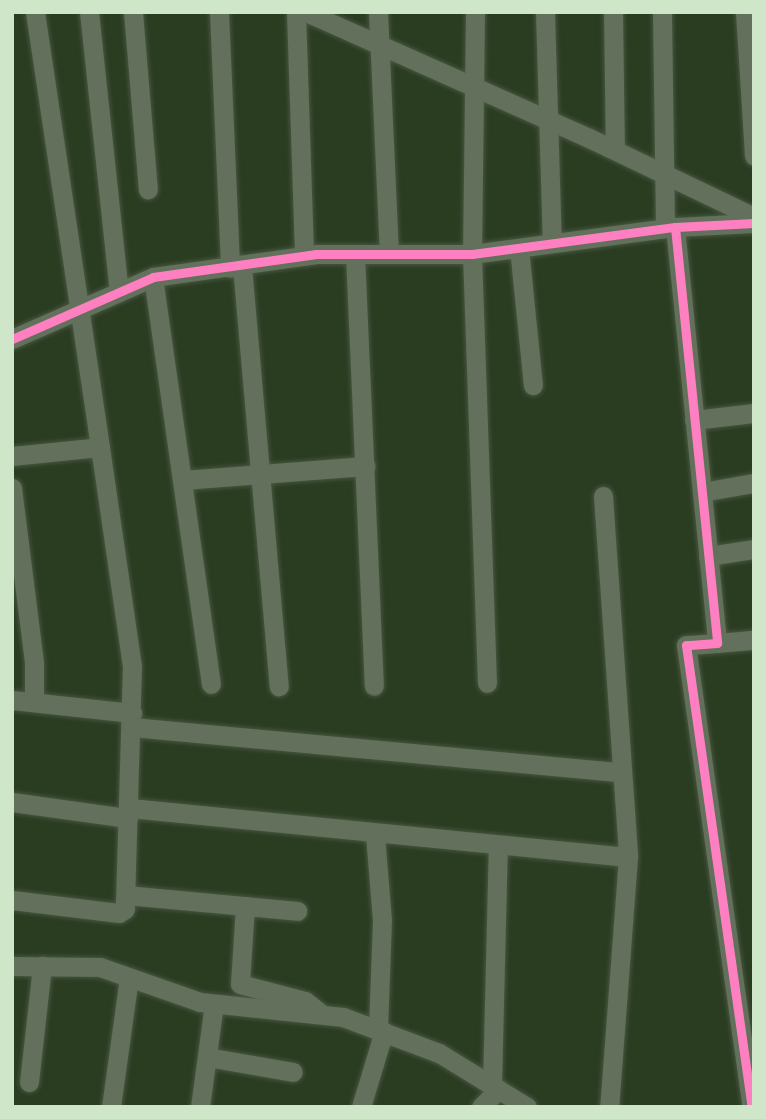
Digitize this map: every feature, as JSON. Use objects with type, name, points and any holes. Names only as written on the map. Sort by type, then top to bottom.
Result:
[{"type":"street","points":[[12,900],[119,913],[125,909],[132,720],[132,666],[34,12]]},
{"type":"street","points":[[89,12],[118,292]]},
{"type":"street","points":[[133,12],[148,189]]},
{"type":"street","points":[[219,12],[236,267],[261,475],[279,686]]},
{"type":"street","points":[[296,12],[304,256]]},
{"type":"street","points":[[306,12],[615,150],[754,220]]},
{"type":"street","points":[[378,12],[389,254]]},
{"type":"street","points":[[475,12],[472,254],[487,683]]},
{"type":"street","points":[[545,12],[546,118],[552,243]]},
{"type":"street","points":[[613,12],[615,150]]},
{"type":"street","points":[[662,12],[664,174],[694,420],[717,643]]},
{"type":"street","points":[[745,12],[754,156]]},
{"type":"street","points":[[12,340],[153,277],[304,256],[472,254],[670,228],[754,220]]},
{"type":"street","points":[[519,248],[533,385]]},
{"type":"street","points":[[355,254],[374,685]]},
{"type":"street","points":[[153,277],[211,684]]},
{"type":"street","points":[[694,420],[754,413]]},
{"type":"street","points":[[12,456],[100,447]]},
{"type":"street","points":[[183,480],[365,466]]},
{"type":"street","points":[[702,492],[754,483]]},
{"type":"street","points":[[12,488],[34,663],[34,699]]},
{"type":"street","points":[[603,496],[620,772],[628,857],[609,1107]]},
{"type":"street","points":[[708,556],[754,548]]},
{"type":"street","points":[[752,1107],[686,645],[754,640]]},
{"type":"street","points":[[12,700],[34,699],[132,720],[620,772]]},
{"type":"street","points":[[12,802],[628,857]]},
{"type":"street","points":[[361,1107],[381,1030],[382,920],[375,835]]},
{"type":"street","points":[[481,1107],[496,1087],[498,847]]},
{"type":"street","points":[[126,895],[297,911]]},
{"type":"street","points":[[245,906],[240,984],[305,1001],[323,1015]]},
{"type":"street","points":[[12,966],[100,967],[214,1004],[323,1015],[381,1030],[439,1053],[527,1107]]},
{"type":"street","points":[[29,1082],[42,966]]},
{"type":"street","points":[[111,1107],[129,977]]},
{"type":"street","points":[[200,1107],[214,1004]]},
{"type":"street","points":[[207,1057],[293,1072]]},
{"type":"cycle path","points":[[12,339],[153,277],[316,254],[472,254],[675,227],[754,223]]},
{"type":"cycle path","points":[[675,227],[717,643],[686,645],[752,1107]]}]
